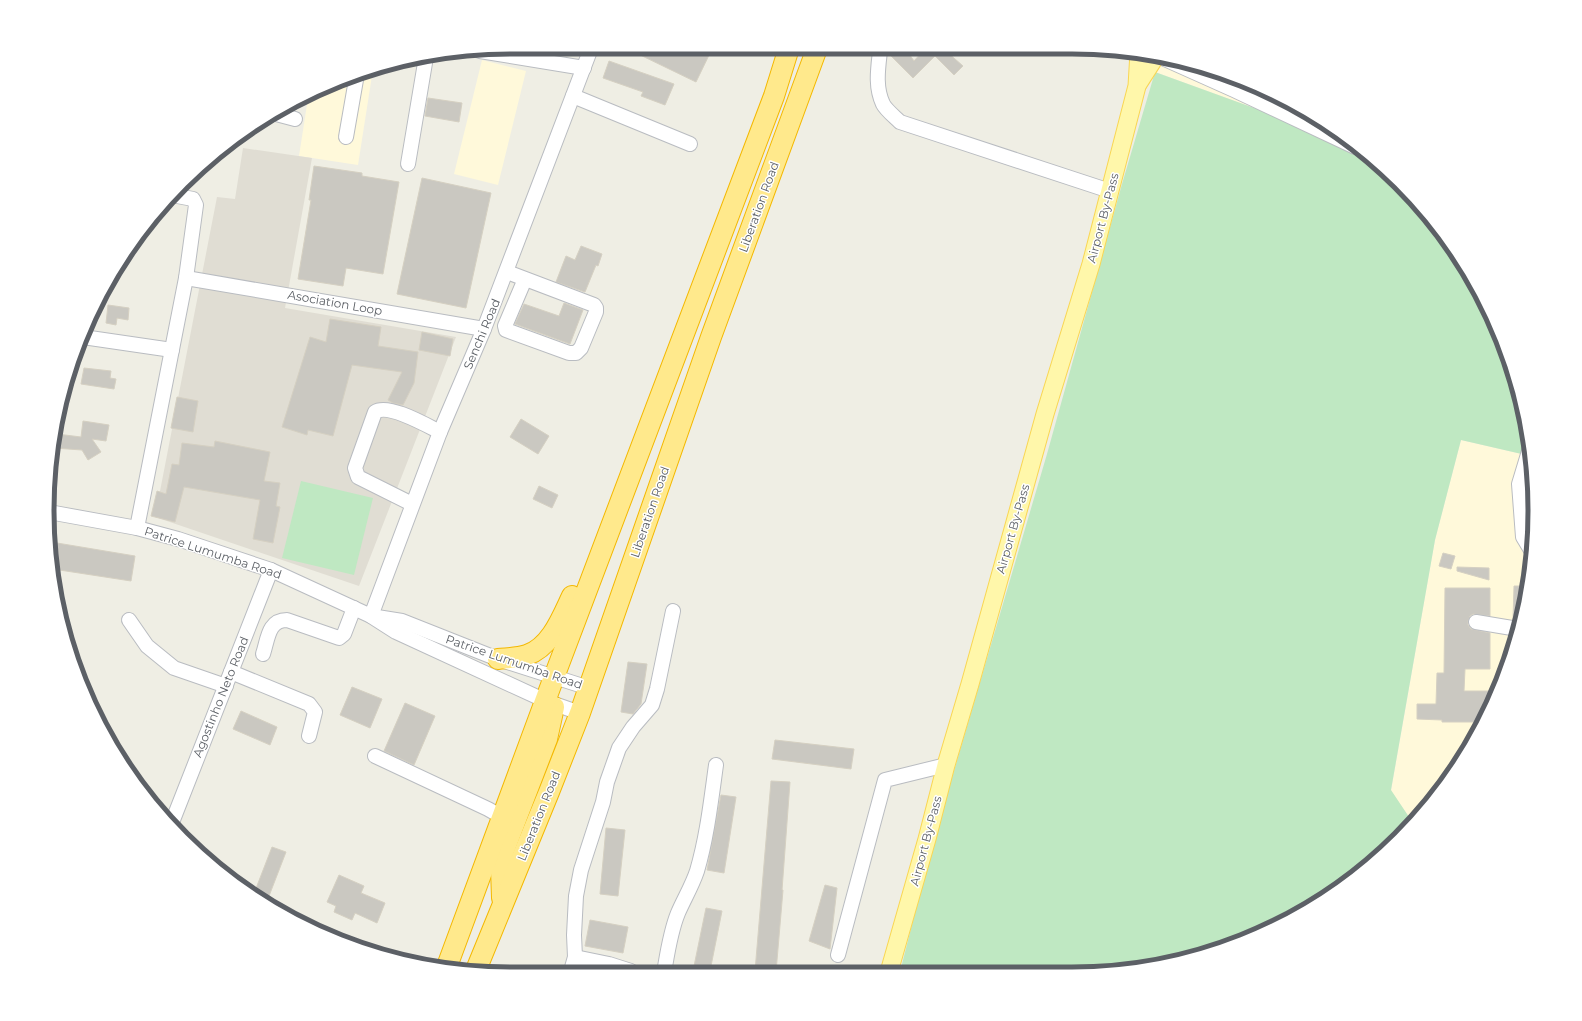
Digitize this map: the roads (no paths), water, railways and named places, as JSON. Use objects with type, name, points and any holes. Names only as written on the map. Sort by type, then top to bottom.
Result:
[{"type":"highway","name":"Liberation Road","points":[[448,963],[502,817],[550,703],[554,677],[774,96],[787,54]]},
{"type":"highway","name":"Liberation Road","points":[[478,966],[580,713],[711,337],[815,54]]},
{"type":"highway","points":[[498,659],[528,655],[548,640],[584,576],[596,565]]},
{"type":"highway","points":[[503,904],[501,868],[503,853],[547,739],[550,703]]},
{"type":"main road","name":"Airport By-Pass","points":[[890,967],[1045,414],[1091,264],[1137,86],[1139,59]]},
{"type":"main road","name":"Airport By-Pass","points":[[1137,86],[1153,62]]},
{"type":"street","points":[[500,54],[584,68]]},
{"type":"street","name":"Senchi Road","points":[[371,616],[440,432],[507,272],[589,54]]},
{"type":"street","points":[[880,54],[877,75],[878,90],[883,105],[900,122],[1110,191]]},
{"type":"street","points":[[408,164],[425,62]]},
{"type":"street","points":[[1222,80],[1329,134]]},
{"type":"street","points":[[346,137],[356,81]]},
{"type":"street","points":[[573,96],[690,144]]},
{"type":"street","points":[[281,115],[295,119]]},
{"type":"street","points":[[137,528],[186,278],[196,205],[193,199],[180,196]]},
{"type":"street","points":[[507,272],[594,305],[596,312],[582,348],[576,353],[569,353],[506,330],[505,326],[525,279]]},
{"type":"street","name":"Asociation Loop","points":[[186,278],[484,329]]},
{"type":"street","points":[[89,337],[172,350]]},
{"type":"street","points":[[412,504],[358,477],[355,472],[355,468],[375,412],[383,409],[389,410],[440,432]]},
{"type":"street","points":[[1525,463],[1519,484],[1523,537],[1527,543]]},
{"type":"street","name":"Patrice Lumumba Road","points":[[54,513],[137,528],[178,539],[271,570],[371,616],[396,632],[550,703],[580,713]]},
{"type":"street","name":"Agostinho Neto Road","points":[[171,815],[226,686],[271,570]]},
{"type":"street","points":[[263,654],[272,625],[280,620],[287,620],[335,638],[339,638],[344,634],[354,608]]},
{"type":"street","points":[[572,967],[575,957],[574,935],[576,896],[581,870],[603,802],[607,782],[619,748],[633,727],[652,705],[657,689],[673,611]]},
{"type":"street","name":"Patrice Lumumba Road","points":[[371,616],[402,621],[498,659],[589,688]]},
{"type":"street","points":[[129,620],[147,646],[174,668],[226,686]]},
{"type":"street","points":[[1476,622],[1512,628]]},
{"type":"street","points":[[231,672],[309,704],[315,712],[309,736]]},
{"type":"street","points":[[375,756],[502,817]]},
{"type":"street","points":[[665,967],[671,934],[678,913],[690,891],[697,870],[709,818],[716,765]]},
{"type":"street","points":[[838,955],[885,780],[946,765]]},
{"type":"street","points":[[575,957],[618,967]]}]
